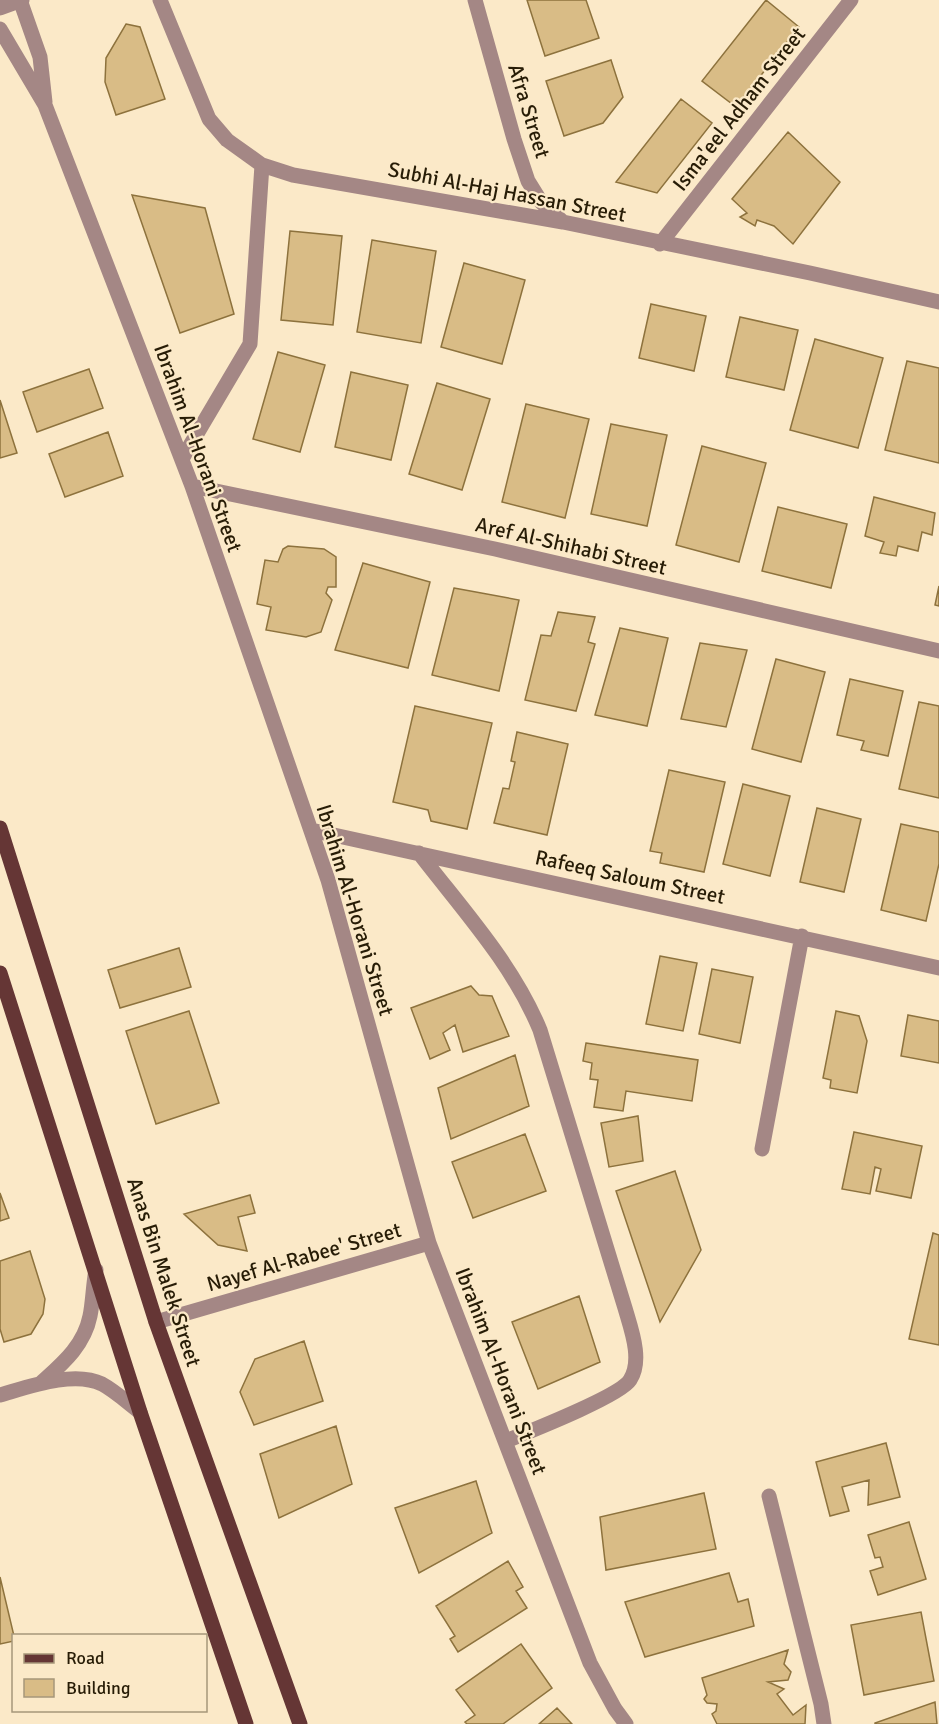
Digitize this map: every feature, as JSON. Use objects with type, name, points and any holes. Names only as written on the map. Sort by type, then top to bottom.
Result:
[{"type":"main road","name":"Anas Bin Malek Street","points":[[0,828],[156,1322],[300,1724]]},
{"type":"main road","points":[[0,973],[140,1412],[246,1724]]},
{"type":"street","points":[[0,8],[21,0]]},
{"type":"street","name":"Ibrahim Al-Horani Street","points":[[21,0],[40,57],[45,105]]},
{"type":"street","name":"Subhi Al-Haj Hassan Street","points":[[160,0],[209,119],[227,140],[262,165],[293,175],[563,222],[939,302]]},
{"type":"street","name":"Afra Street","points":[[475,0],[528,181],[541,202],[563,222]]},
{"type":"street","name":"Isma'eel Adham Street","points":[[660,244],[851,0]]},
{"type":"street","name":"Ibrahim Al-Horani Street","points":[[0,29],[45,105],[192,486],[328,880],[429,1243],[590,1663],[615,1709],[626,1724]]},
{"type":"street","points":[[182,459],[250,344],[262,165]]},
{"type":"street","name":"Aref Al-Shihabi Street","points":[[192,486],[495,549],[939,651]]},
{"type":"street","name":"Rafeeq Saloum Street","points":[[311,830],[802,936],[939,968]]},
{"type":"street","points":[[419,853],[485,939],[529,1003],[540,1030],[612,1264],[637,1354],[630,1380],[611,1395],[506,1441]]},
{"type":"street","points":[[762,1149],[802,936]]},
{"type":"street","name":"Nayef Al-Rabee' Street","points":[[156,1322],[429,1243]]},
{"type":"street","points":[[41,1383],[65,1362],[81,1340],[90,1316],[96,1269]]},
{"type":"street","points":[[0,1395],[41,1383],[71,1379],[85,1380],[101,1384],[140,1412]]},
{"type":"street","points":[[770,1496],[824,1724]]},
{"type":"building","points":[[527,0],[586,0],[599,38],[545,56]]},
{"type":"building","points":[[766,0],[799,27],[736,107],[702,81]]},
{"type":"building","points":[[126,24],[140,27],[165,99],[116,115],[105,82],[106,58]]},
{"type":"building","points":[[611,60],[623,97],[603,123],[564,136],[546,81]]},
{"type":"building","points":[[681,99],[712,123],[657,193],[616,182]]},
{"type":"building","points":[[788,132],[840,182],[793,244],[774,226],[757,220],[755,226],[740,217],[747,213],[732,199]]},
{"type":"building","points":[[132,195],[205,208],[234,314],[180,333]]},
{"type":"building","points":[[290,231],[342,236],[333,325],[281,320]]},
{"type":"building","points":[[372,240],[436,251],[421,343],[357,332]]},
{"type":"building","points":[[464,263],[525,280],[502,364],[441,347]]},
{"type":"building","points":[[651,304],[706,316],[694,371],[639,358]]},
{"type":"building","points":[[740,317],[798,330],[784,390],[726,377]]},
{"type":"building","points":[[815,339],[883,358],[858,448],[790,430]]},
{"type":"building","points":[[278,352],[325,365],[300,452],[253,439]]},
{"type":"building","points":[[907,361],[939,368],[939,463],[885,450]]},
{"type":"building","points":[[89,369],[103,408],[37,432],[23,392]]},
{"type":"building","points":[[351,372],[408,385],[391,460],[335,447]]},
{"type":"building","points":[[437,383],[490,399],[462,490],[409,474]]},
{"type":"building","points":[[0,400],[17,453],[0,458]]},
{"type":"building","points":[[526,404],[589,419],[565,518],[502,502]]},
{"type":"building","points":[[611,424],[667,435],[647,526],[591,514]]},
{"type":"building","points":[[108,432],[123,476],[65,497],[49,454]]},
{"type":"building","points":[[702,446],[766,463],[739,562],[676,545]]},
{"type":"building","points":[[874,497],[935,513],[932,535],[922,532],[918,551],[898,546],[896,556],[880,553],[884,542],[865,536]]},
{"type":"building","points":[[778,507],[847,524],[831,588],[762,571]]},
{"type":"building","points":[[288,546],[324,549],[336,557],[336,587],[328,587],[326,593],[332,600],[321,632],[306,637],[266,630],[271,607],[257,604],[265,560],[278,562],[283,549]]},
{"type":"building","points":[[363,563],[430,582],[408,668],[335,650]]},
{"type":"building","points":[[939,586],[939,606],[935,605]]},
{"type":"building","points":[[454,588],[519,600],[499,691],[432,675]]},
{"type":"building","points":[[558,612],[595,617],[588,642],[595,644],[576,711],[525,700],[541,635],[551,636]]},
{"type":"building","points":[[620,628],[668,638],[647,726],[595,715]]},
{"type":"building","points":[[700,643],[747,650],[726,727],[681,719]]},
{"type":"building","points":[[776,659],[825,672],[801,762],[752,749]]},
{"type":"building","points":[[850,679],[903,691],[888,756],[861,750],[864,741],[837,735]]},
{"type":"building","points":[[919,702],[939,706],[939,798],[899,789]]},
{"type":"building","points":[[415,706],[492,723],[467,829],[431,821],[428,810],[393,802]]},
{"type":"building","points":[[517,732],[568,744],[547,835],[494,823],[503,788],[509,789],[515,762],[511,761]]},
{"type":"building","points":[[669,770],[725,782],[704,872],[660,863],[662,853],[650,851]]},
{"type":"building","points":[[743,784],[790,796],[770,876],[723,864]]},
{"type":"building","points":[[817,808],[861,819],[844,892],[800,882]]},
{"type":"building","points":[[901,824],[939,832],[939,864],[926,921],[881,910]]},
{"type":"building","points":[[179,948],[191,987],[120,1008],[108,970]]},
{"type":"building","points":[[660,956],[697,963],[683,1031],[646,1024]]},
{"type":"building","points":[[712,969],[753,977],[740,1043],[699,1034]]},
{"type":"building","points":[[471,986],[479,995],[492,996],[509,1036],[463,1052],[455,1025],[443,1033],[450,1050],[430,1059],[411,1008]]},
{"type":"building","points":[[189,1011],[219,1103],[156,1124],[126,1031]]},
{"type":"building","points":[[836,1011],[859,1016],[867,1041],[857,1093],[830,1088],[831,1080],[823,1078]]},
{"type":"building","points":[[908,1015],[939,1021],[939,1063],[901,1056]]},
{"type":"building","points":[[586,1043],[698,1060],[692,1101],[626,1091],[623,1111],[594,1107],[598,1080],[590,1079],[592,1063],[583,1061]]},
{"type":"building","points":[[515,1055],[529,1106],[451,1139],[438,1088]]},
{"type":"building","points":[[638,1116],[643,1161],[609,1167],[601,1123]]},
{"type":"building","points":[[854,1132],[922,1146],[911,1198],[876,1191],[881,1169],[875,1167],[870,1194],[842,1189]]},
{"type":"building","points":[[525,1134],[546,1191],[473,1218],[452,1162]]},
{"type":"building","points":[[675,1171],[701,1250],[660,1322],[616,1191]]},
{"type":"building","points":[[0,1193],[9,1218],[0,1221]]},
{"type":"building","points":[[250,1195],[255,1213],[238,1217],[247,1251],[218,1245],[184,1214]]},
{"type":"building","points":[[933,1233],[939,1235],[939,1345],[909,1339]]},
{"type":"building","points":[[30,1251],[45,1299],[43,1314],[31,1334],[4,1342],[0,1329],[0,1261]]},
{"type":"building","points":[[579,1296],[600,1362],[538,1389],[512,1322]]},
{"type":"building","points":[[304,1341],[323,1401],[254,1425],[240,1392],[255,1359]]},
{"type":"building","points":[[336,1426],[352,1484],[279,1518],[260,1454]]},
{"type":"building","points":[[886,1443],[900,1497],[868,1505],[869,1480],[842,1487],[849,1511],[830,1516],[816,1462]]},
{"type":"building","points":[[476,1481],[492,1533],[419,1573],[395,1508]]},
{"type":"building","points":[[704,1493],[716,1549],[606,1570],[600,1517]]},
{"type":"building","points":[[909,1522],[926,1579],[878,1595],[870,1571],[883,1567],[880,1557],[875,1558],[868,1535]]},
{"type":"building","points":[[508,1561],[523,1587],[516,1591],[527,1608],[458,1652],[450,1639],[455,1636],[436,1606]]},
{"type":"building","points":[[729,1573],[738,1602],[748,1599],[754,1626],[645,1657],[625,1602]]},
{"type":"building","points":[[0,1577],[14,1634],[12,1641],[0,1644]]},
{"type":"building","points":[[921,1612],[934,1681],[864,1695],[851,1625]]},
{"type":"building","points":[[521,1644],[552,1688],[503,1724],[467,1724],[465,1722],[475,1715],[456,1690]]},
{"type":"building","points":[[788,1650],[784,1664],[791,1672],[788,1680],[768,1682],[784,1689],[777,1694],[793,1715],[806,1705],[805,1724],[717,1724],[712,1714],[716,1711],[717,1704],[707,1703],[704,1699],[707,1695],[702,1678]]},
{"type":"building","points":[[935,1702],[937,1724],[875,1724],[875,1723]]},
{"type":"building","points":[[557,1708],[572,1724],[539,1724]]}]
